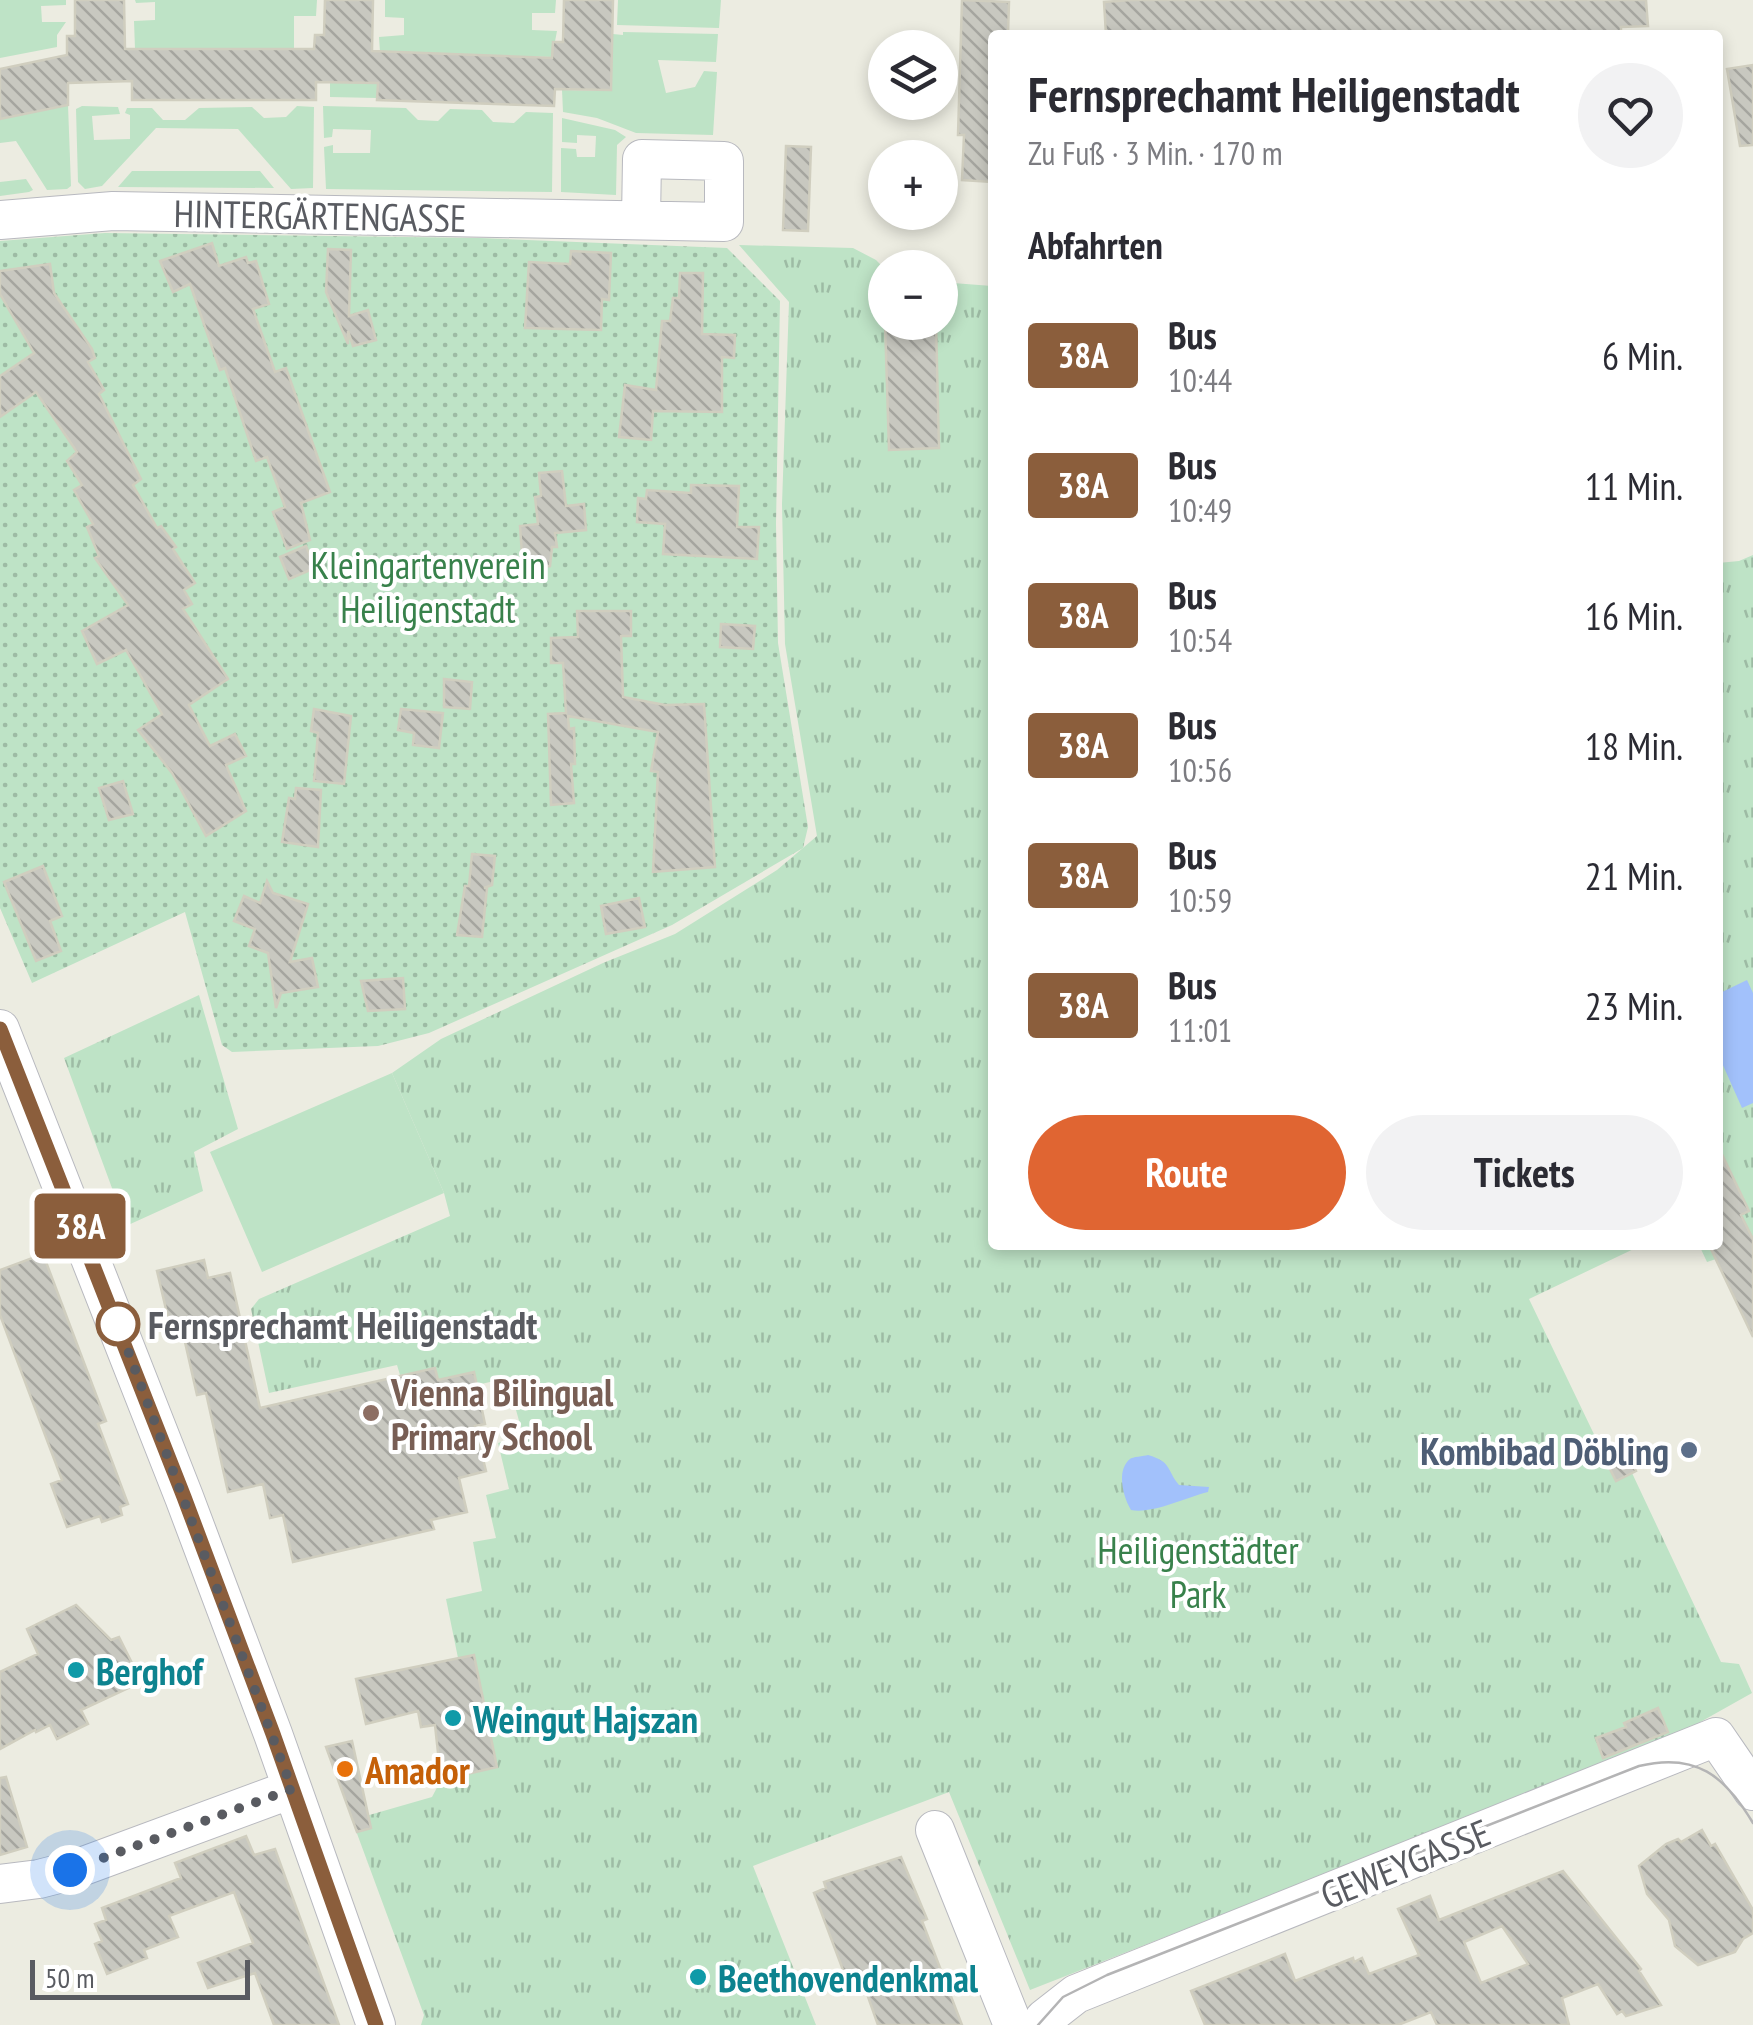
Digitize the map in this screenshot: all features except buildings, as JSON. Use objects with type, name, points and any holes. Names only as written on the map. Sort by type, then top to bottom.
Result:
[{"type":"street","name":"HINTERGÄRTENGASSE","points":[[0,220],[113,210],[641,220]]},
{"type":"street","points":[[0,1029],[118,1324],[376,2025]]},
{"type":"street","name":"GEWEYGASSE","points":[[1042,2025],[1044,2019],[1076,1994],[1716,1737],[1753,1791]]},
{"type":"street","points":[[0,1884],[70,1870],[292,1789]]},
{"type":"street","points":[[935,1830],[1013,2025]]},
{"type":"green space","points":[[0,0],[66,0],[66,5],[41,6],[42,22],[66,22],[57,35],[57,47],[0,58]]},
{"type":"green space","points":[[135,0],[317,0],[316,16],[294,16],[294,49],[135,49],[134,21],[155,20],[155,2]]},
{"type":"green space","points":[[385,0],[556,0],[555,13],[532,13],[532,30],[557,31],[552,57],[380,52],[379,37],[404,35],[404,18],[385,17]]},
{"type":"green space","points":[[618,0],[721,0],[719,28],[617,25]]},
{"type":"green space","points":[[613,34],[718,34],[716,62],[658,60],[666,93],[695,87],[704,71],[717,72],[713,135],[636,133],[597,118],[563,112],[562,90],[611,91]]},
{"type":"green space","points":[[330,83],[377,83],[377,98],[330,97]]},
{"type":"green space","points":[[68,105],[71,186],[47,190],[16,141],[0,143],[0,119]]},
{"type":"green space","points":[[297,106],[314,107],[313,188],[291,189],[238,129],[156,128],[102,186],[85,189],[78,182],[76,109],[118,107],[120,114],[92,116],[94,140],[130,139],[127,108],[152,108],[163,120],[185,120],[199,108],[252,107],[264,118],[286,117]]},
{"type":"green space","points":[[323,106],[406,108],[418,120],[438,121],[450,109],[482,110],[493,122],[514,123],[526,112],[553,113],[552,192],[326,189],[324,147],[333,145],[333,153],[370,153],[371,130],[333,129],[332,137],[324,138]]},
{"type":"green space","points":[[562,118],[615,130],[626,137],[617,145],[616,195],[561,192],[561,148],[576,149],[577,157],[595,157],[596,136],[577,135],[577,143],[562,142]]},
{"type":"green space","points":[[132,171],[260,171],[274,188],[118,187]]},
{"type":"green space","points":[[26,179],[33,190],[0,196],[0,182]]},
{"type":"green space","name":"Kleingartenverein Heiligenstadt","points":[[105,233],[479,238],[727,248],[780,301],[778,643],[808,827],[803,848],[672,925],[429,1033],[378,1046],[232,1052],[222,1045],[185,912],[32,983],[0,908],[0,241]]},
{"type":"green space","name":"Heiligenstädter Park","points":[[739,245],[853,248],[868,256],[868,340],[958,340],[958,283],[988,286],[988,1250],[1632,1250],[1529,1299],[1616,1480],[1632,1473],[1721,1662],[1739,1664],[1752,1693],[1670,1739],[1030,1990],[949,1792],[753,1866],[816,2025],[421,2025],[424,2015],[352,1820],[432,1797],[441,1780],[474,1655],[458,1658],[446,1599],[482,1591],[473,1542],[496,1538],[486,1495],[509,1489],[498,1443],[523,1435],[507,1378],[477,1385],[474,1372],[438,1380],[435,1368],[400,1375],[397,1365],[269,1393],[251,1309],[259,1299],[450,1216],[444,1193],[392,1073],[441,1039],[603,963],[675,934],[777,870],[817,836],[785,644],[782,504],[789,302]]},
{"type":"green space","points":[[1753,555],[1753,1337],[1716,1259],[1707,1262],[1701,1250],[1723,1250],[1723,563]]},
{"type":"green space","points":[[199,995],[238,1129],[194,1152],[203,1191],[126,1226],[64,1058]]},
{"type":"green space","points":[[392,1073],[444,1193],[262,1272],[210,1152]]},
{"type":"water","points":[[1747,980],[1753,993],[1753,1103],[1742,1108],[1723,1065],[1723,992]]},
{"type":"water","points":[[1148,1455],[1165,1463],[1179,1485],[1209,1487],[1208,1492],[1159,1508],[1131,1510],[1123,1491],[1123,1470],[1131,1458]]},
{"type":"tram line","points":[[1038,2025],[1063,1997],[1107,1975],[1639,1766],[1677,1762],[1693,1765],[1720,1781],[1753,1823]]},
{"type":"bus line","name":"38A","points":[[0,1029],[184,1497],[376,2025]]},
{"type":"place","name":"Fernsprechamt Heiligenstadt","points":[[118,1324]]},
{"type":"place","name":"Vienna Bilingual Primary School","points":[[371,1413]]},
{"type":"place","name":"Kombibad Döbling","points":[[1689,1450]]},
{"type":"place","name":"Berghof","points":[[76,1670]]},
{"type":"place","name":"Weingut Hajszan","points":[[453,1718]]},
{"type":"place","name":"Amador","points":[[345,1769]]},
{"type":"place","name":"Beethovendenkmal","points":[[698,1977]]},
{"type":"route","points":[[70,1870],[292,1789],[118,1324]]}]
